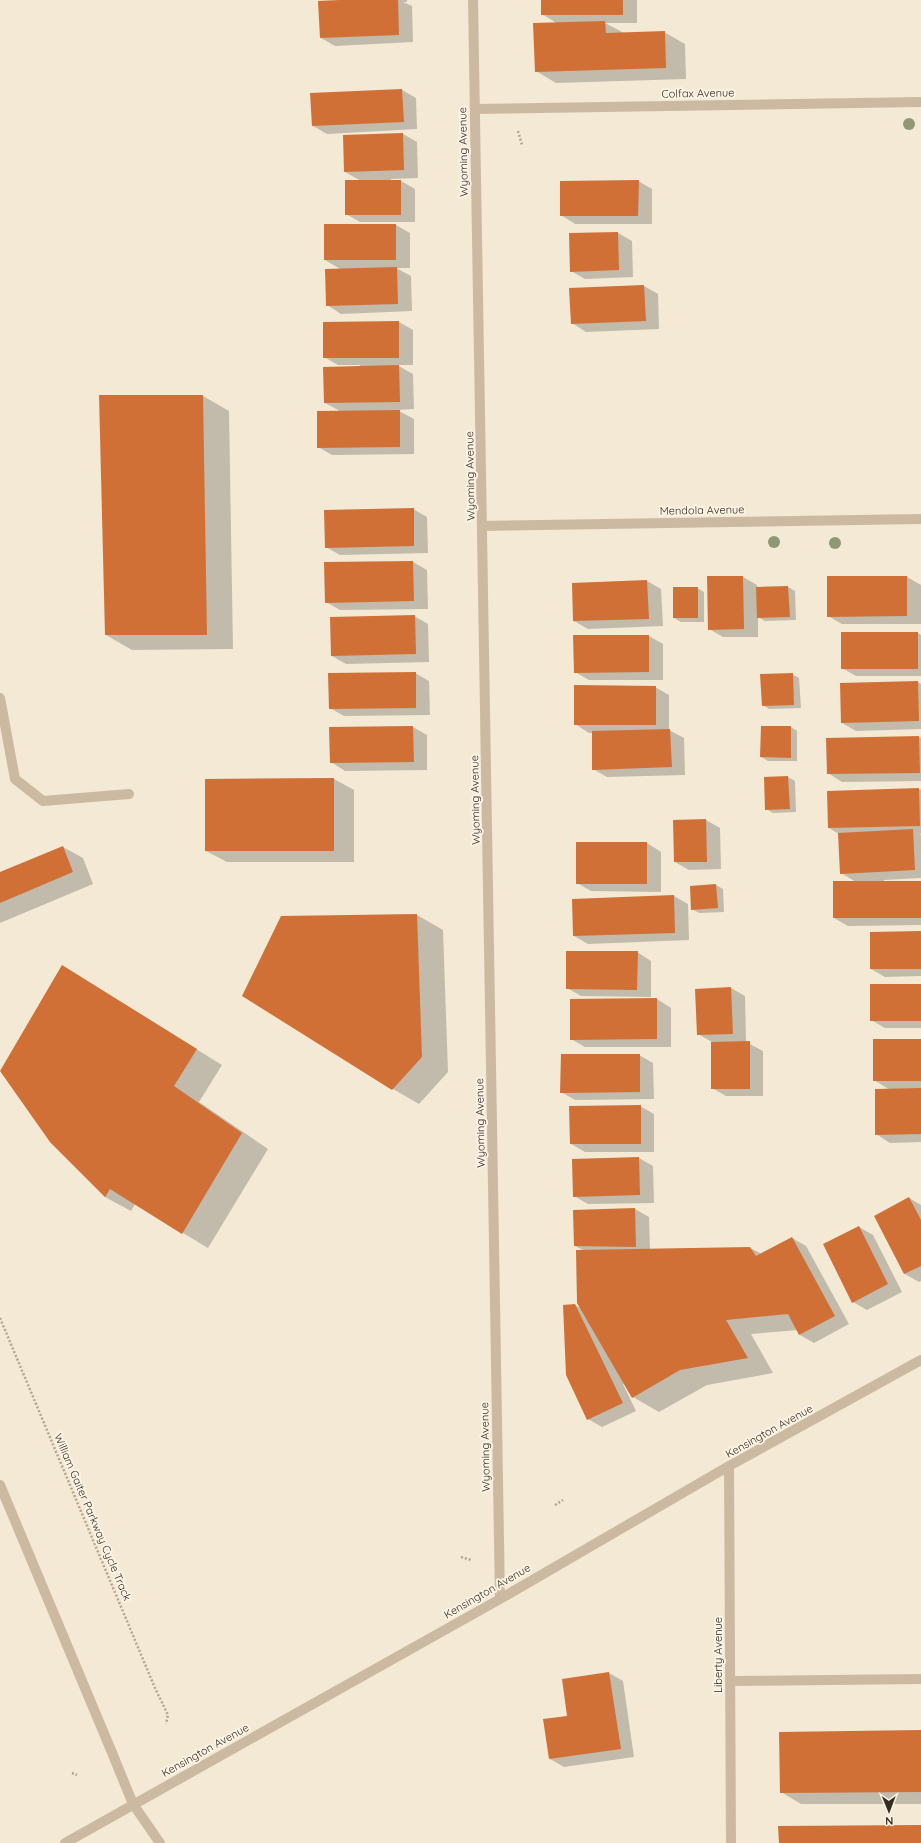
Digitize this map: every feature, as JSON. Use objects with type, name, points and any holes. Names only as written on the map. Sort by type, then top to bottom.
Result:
[{"type":"street","name":"Wyoming Avenue","points":[[472,0],[483,526],[500,1599]]},
{"type":"street","name":"Colfax Avenue","points":[[474,109],[921,102]]},
{"type":"street","name":"Mendola Avenue","points":[[483,526],[921,519]]},
{"type":"street","points":[[0,698],[15,779],[43,801],[129,794]]},
{"type":"street","name":"Kensington Avenue","points":[[65,1843],[500,1599],[729,1466],[921,1360]]},
{"type":"street","name":"Liberty Avenue","points":[[729,1466],[730,1843]]},
{"type":"street","points":[[0,1486],[133,1804],[160,1843]]},
{"type":"street","points":[[730,1681],[921,1679]]},
{"type":"path","points":[[518,131],[522,145]]},
{"type":"path","name":"William Gaiter Parkway Cycle Track","points":[[0,1318],[155,1688],[168,1715],[166,1724]]},
{"type":"path","points":[[555,1505],[563,1500]]},
{"type":"path","points":[[461,1557],[471,1560]]},
{"type":"path","points":[[72,1773],[77,1775]]},
{"type":"building","points":[[398,0],[399,35],[320,38],[318,1]]},
{"type":"building","points":[[541,0],[623,0],[623,15],[541,15]]},
{"type":"building","points":[[605,21],[606,33],[665,31],[666,68],[535,72],[533,23]]},
{"type":"building","points":[[402,89],[404,122],[312,126],[310,93]]},
{"type":"building","points":[[403,133],[404,170],[344,172],[343,135]]},
{"type":"building","points":[[345,180],[401,180],[401,215],[345,215]]},
{"type":"building","points":[[639,180],[638,216],[560,216],[560,181]]},
{"type":"building","points":[[324,224],[396,224],[396,260],[324,260]]},
{"type":"building","points":[[618,232],[619,270],[570,272],[569,233]]},
{"type":"building","points":[[397,267],[398,304],[326,306],[325,269]]},
{"type":"building","points":[[644,285],[646,321],[571,324],[569,288]]},
{"type":"building","points":[[399,321],[399,358],[323,358],[323,322]]},
{"type":"building","points":[[399,365],[400,402],[324,403],[323,367]]},
{"type":"building","points":[[99,395],[203,395],[207,635],[105,635]]},
{"type":"building","points":[[400,410],[400,447],[317,448],[317,411]]},
{"type":"building","points":[[414,508],[414,546],[325,548],[324,510]]},
{"type":"building","points":[[413,561],[414,601],[325,603],[324,562]]},
{"type":"building","points":[[707,576],[743,576],[744,629],[708,630]]},
{"type":"building","points":[[827,576],[907,576],[907,616],[827,617]]},
{"type":"building","points":[[647,580],[649,619],[573,621],[572,583]]},
{"type":"building","points":[[788,586],[790,617],[757,618],[756,587]]},
{"type":"building","points":[[673,587],[698,587],[698,618],[673,618]]},
{"type":"building","points":[[415,615],[416,654],[331,656],[330,617]]},
{"type":"building","points":[[841,632],[918,632],[918,669],[841,669]]},
{"type":"building","points":[[573,635],[649,635],[649,672],[574,673]]},
{"type":"building","points":[[416,672],[416,708],[329,709],[328,673]]},
{"type":"building","points":[[793,673],[794,705],[762,706],[760,674]]},
{"type":"building","points":[[918,681],[919,721],[841,723],[840,683]]},
{"type":"building","points":[[574,685],[656,686],[656,725],[574,725]]},
{"type":"building","points":[[413,726],[414,762],[330,763],[329,727]]},
{"type":"building","points":[[761,726],[791,726],[791,758],[760,757]]},
{"type":"building","points":[[670,729],[672,767],[592,770],[592,731]]},
{"type":"building","points":[[919,736],[920,773],[827,774],[826,738]]},
{"type":"building","points":[[788,776],[790,809],[765,810],[764,777]]},
{"type":"building","points":[[334,778],[334,851],[205,851],[205,779]]},
{"type":"building","points":[[919,788],[920,826],[828,828],[827,791]]},
{"type":"building","points":[[706,819],[707,862],[674,862],[673,820]]},
{"type":"building","points":[[913,829],[915,870],[840,874],[838,833]]},
{"type":"building","points":[[576,842],[647,842],[647,884],[576,884]]},
{"type":"building","points":[[63,846],[73,872],[0,903],[0,872]]},
{"type":"building","points":[[833,881],[921,881],[921,918],[833,918]]},
{"type":"building","points":[[716,884],[718,908],[691,910],[690,886]]},
{"type":"building","points":[[674,895],[675,933],[573,936],[572,899]]},
{"type":"building","points":[[417,914],[422,1057],[392,1090],[242,996],[281,916]]},
{"type":"building","points":[[921,931],[921,969],[870,969],[870,932]]},
{"type":"building","points":[[566,951],[638,951],[637,990],[566,989]]},
{"type":"building","points":[[62,965],[197,1049],[174,1086],[242,1133],[182,1234],[110,1189],[105,1197],[50,1142],[0,1071]]},
{"type":"building","points":[[870,984],[921,984],[921,1021],[870,1021]]},
{"type":"building","points":[[731,987],[733,1034],[697,1035],[695,989]]},
{"type":"building","points":[[657,998],[657,1039],[570,1040],[570,999]]},
{"type":"building","points":[[873,1039],[921,1039],[921,1081],[873,1081]]},
{"type":"building","points":[[750,1041],[750,1089],[711,1089],[711,1042]]},
{"type":"building","points":[[561,1054],[640,1054],[640,1092],[560,1093]]},
{"type":"building","points":[[921,1088],[921,1134],[875,1135],[875,1089]]},
{"type":"building","points":[[641,1105],[641,1144],[570,1144],[569,1106]]},
{"type":"building","points":[[639,1157],[640,1195],[573,1197],[572,1159]]},
{"type":"building","points":[[909,1197],[921,1220],[921,1266],[904,1274],[874,1216]]},
{"type":"building","points":[[635,1208],[636,1247],[574,1246],[573,1210]]},
{"type":"building","points":[[859,1226],[888,1284],[852,1303],[823,1244]]},
{"type":"building","points":[[792,1237],[835,1316],[799,1335],[788,1314],[726,1320],[748,1358],[680,1370],[632,1398],[577,1303],[576,1250],[750,1247],[756,1256]]},
{"type":"building","points":[[575,1304],[623,1403],[587,1420],[566,1375],[563,1305]]},
{"type":"building","points":[[609,1672],[621,1749],[549,1759],[543,1719],[567,1716],[562,1679]]},
{"type":"building","points":[[921,1730],[921,1792],[780,1793],[779,1732]]},
{"type":"building","points":[[921,1825],[921,1843],[779,1843],[778,1826]]}]
